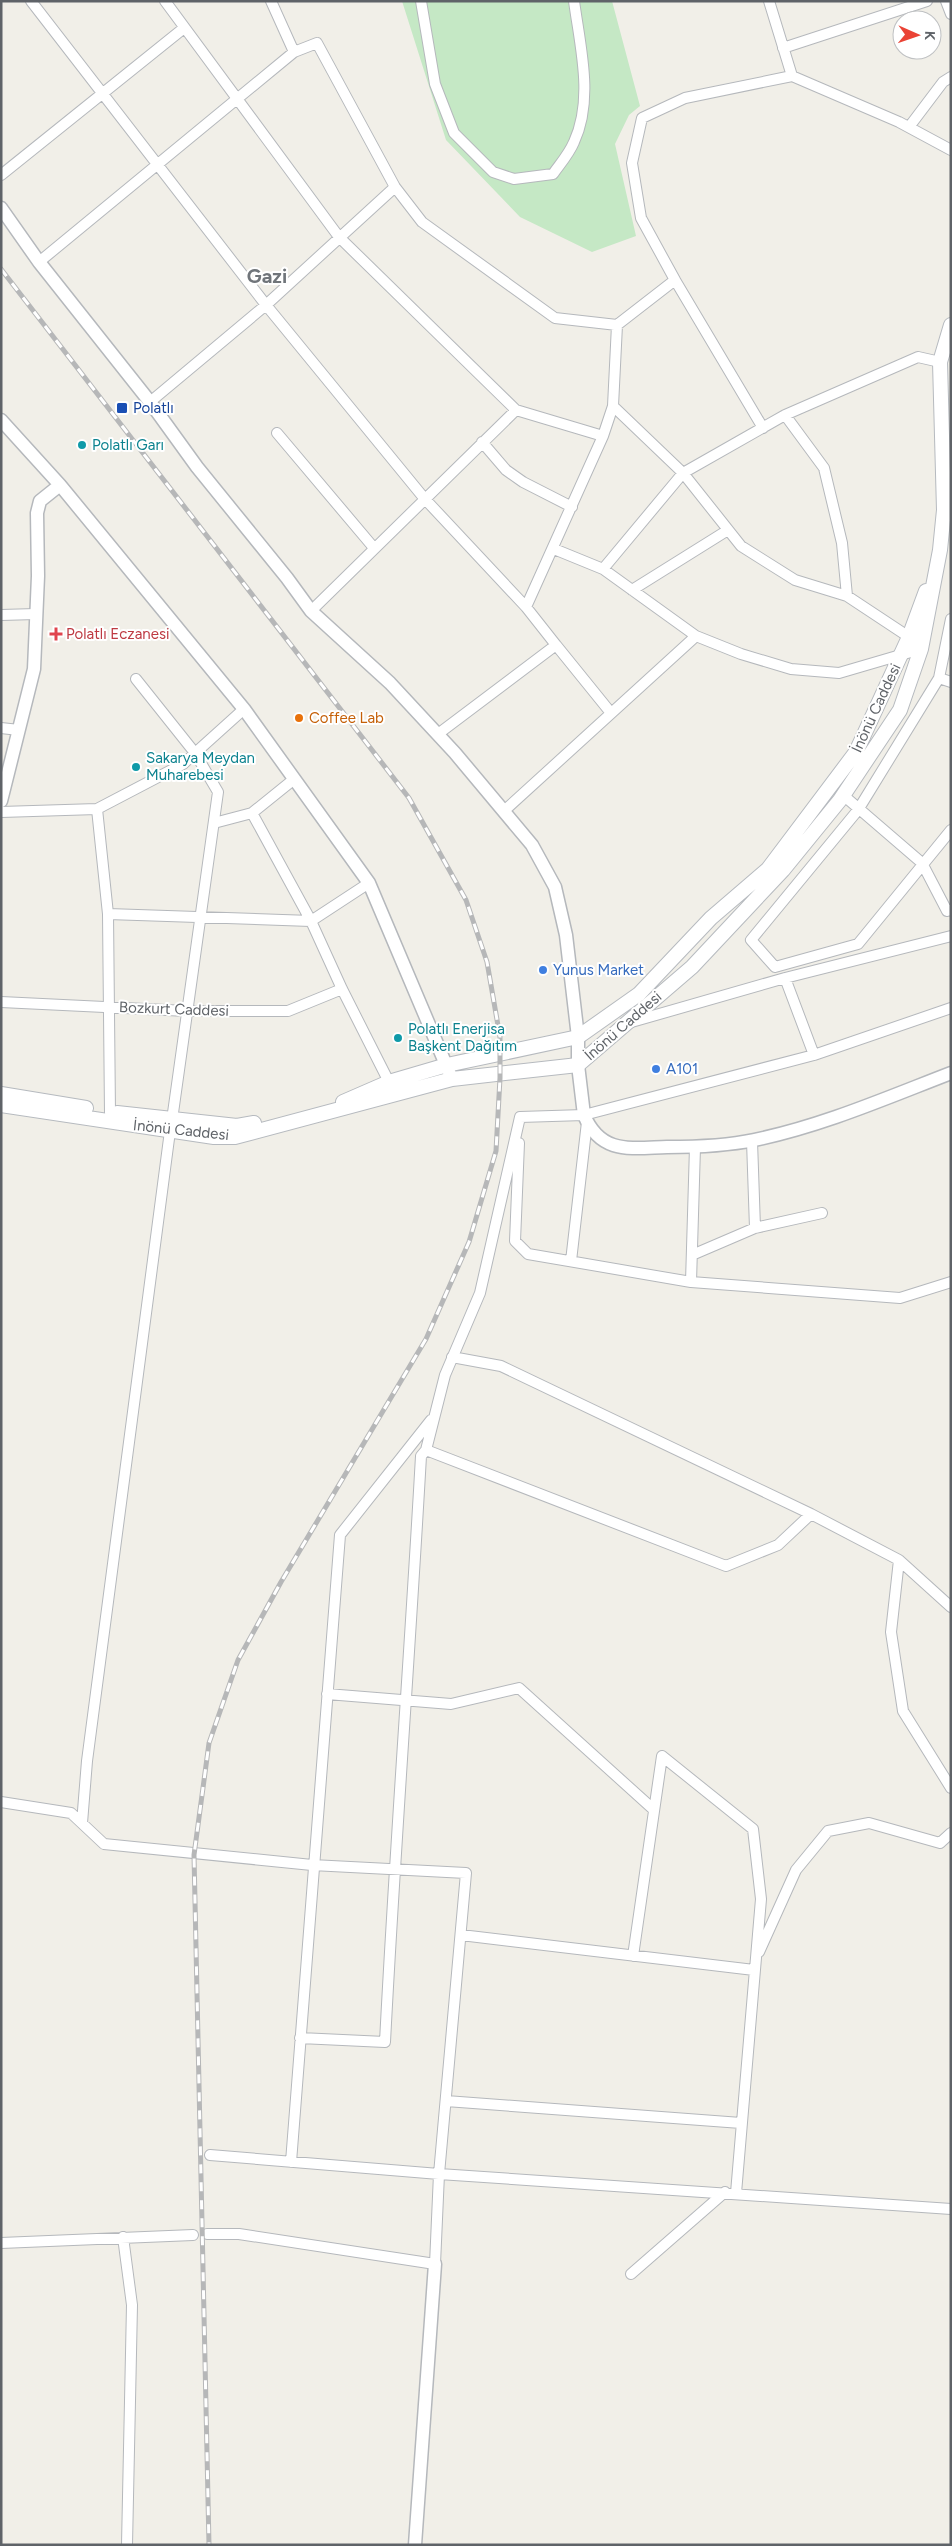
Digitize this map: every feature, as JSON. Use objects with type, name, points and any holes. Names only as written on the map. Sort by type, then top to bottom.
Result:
[{"type":"main road","name":"İnönü Caddesi","points":[[1,1094],[171,1125],[214,1137],[235,1137],[452,1079],[578,1065],[692,967],[783,870],[843,796],[900,710],[921,649],[947,510],[940,362],[951,325]]},
{"type":"main road","name":"İnönü Caddesi","points":[[1,1105],[171,1125],[237,1126],[337,1104],[389,1082],[447,1065],[578,1037],[639,994],[711,918],[768,869],[856,752],[909,637],[940,550]]},
{"type":"street","points":[[31,1],[266,305],[424,498],[526,607],[611,713]]},
{"type":"street","points":[[165,1],[339,238],[516,410],[603,436]]},
{"type":"street","points":[[270,1],[294,52]]},
{"type":"street","points":[[421,1],[435,84],[454,133],[493,172],[514,179],[553,174],[574,143],[582,114],[584,76],[574,1]]},
{"type":"street","points":[[769,1],[792,76]]},
{"type":"street","points":[[784,48],[927,1]]},
{"type":"street","points":[[946,1],[951,14]]},
{"type":"street","points":[[1,175],[184,28]]},
{"type":"street","points":[[38,262],[294,52],[317,43],[395,187],[422,222],[554,318],[618,325],[675,280]]},
{"type":"street","points":[[763,428],[675,280],[641,218],[632,163],[642,118],[685,98],[792,76],[909,128],[951,150]]},
{"type":"street","points":[[909,128],[943,82],[951,77]]},
{"type":"street","points":[[150,402],[266,305],[395,187]]},
{"type":"street","points":[[1,208],[38,262],[150,402],[198,467],[311,611],[390,684],[438,734],[532,845],[555,887],[566,935],[585,1118],[571,1261]]},
{"type":"street","points":[[526,607],[554,549],[603,436],[613,406],[618,325]]},
{"type":"street","points":[[602,569],[683,474],[786,415],[918,357],[940,362]]},
{"type":"street","points":[[554,549],[602,569],[696,636],[741,654],[791,668],[840,672],[921,649],[909,637],[847,596],[795,580],[741,546],[683,474],[613,406]]},
{"type":"street","points":[[311,611],[424,498],[516,410]]},
{"type":"street","points":[[786,415],[824,468],[842,543],[847,596]]},
{"type":"street","points":[[1,420],[60,485],[244,708],[293,780],[369,883],[452,1079]]},
{"type":"street","points":[[277,433],[374,548]]},
{"type":"street","points":[[482,442],[506,470],[523,482],[572,507]]},
{"type":"street","points":[[1,801],[34,669],[36,513],[40,501],[60,485]]},
{"type":"street","points":[[632,590],[728,530]]},
{"type":"street","points":[[940,550],[951,532]]},
{"type":"street","points":[[1,615],[36,614]]},
{"type":"street","points":[[951,619],[939,678],[858,810],[752,940],[775,967],[858,944],[922,863],[951,830]]},
{"type":"street","points":[[504,811],[696,636]]},
{"type":"street","points":[[438,734],[556,645]]},
{"type":"street","points":[[939,678],[951,682]]},
{"type":"street","points":[[82,1823],[87,1761],[199,917],[218,792],[195,753],[136,680]]},
{"type":"street","points":[[1,812],[97,809],[183,764],[244,708]]},
{"type":"street","points":[[1,728],[19,730]]},
{"type":"street","points":[[214,822],[252,813],[293,780]]},
{"type":"street","points":[[843,796],[922,863],[947,911],[951,910]]},
{"type":"street","points":[[97,809],[108,914],[110,1113]]},
{"type":"street","points":[[252,813],[311,921],[342,989],[389,1082]]},
{"type":"street","points":[[108,914],[311,921],[369,883]]},
{"type":"street","points":[[625,1024],[785,978],[951,936]]},
{"type":"street","points":[[785,978],[814,1055]]},
{"type":"street","name":"Bozkurt Caddesi","points":[[1,1002],[187,1011],[288,1011],[342,989]]},
{"type":"street","points":[[520,1117],[585,1118],[814,1055],[951,1008]]},
{"type":"street","points":[[585,1118],[606,1143],[630,1150],[695,1147],[752,1141],[822,1123],[951,1073]]},
{"type":"street","points":[[520,1117],[515,1241],[528,1254],[691,1282],[900,1298],[951,1282]]},
{"type":"street","points":[[300,2038],[385,2042],[394,1870],[407,1702],[421,1456],[426,1450],[433,1417],[452,1357],[480,1293],[520,1117]]},
{"type":"street","points":[[752,1141],[755,1228]]},
{"type":"street","points":[[691,1282],[695,1147]]},
{"type":"street","points":[[692,1255],[755,1228],[822,1213]]},
{"type":"street","points":[[452,1357],[501,1366],[811,1514],[898,1560],[951,1607]]},
{"type":"street","points":[[291,2162],[312,1865],[340,1535],[433,1417]]},
{"type":"street","points":[[426,1450],[726,1566],[778,1545],[811,1514]]},
{"type":"street","points":[[898,1560],[891,1632],[903,1711],[951,1788]]},
{"type":"street","points":[[327,1694],[407,1702],[451,1704],[518,1688],[653,1809]]},
{"type":"street","points":[[631,2274],[731,2193],[742,2123],[761,1899],[753,1829],[662,1756],[633,1956]]},
{"type":"street","points":[[1,1802],[71,1813],[104,1844],[312,1865],[466,1874],[439,2174],[435,2264],[415,2545]]},
{"type":"street","points":[[754,1966],[796,1870],[828,1831],[869,1823],[940,1843],[951,1833]]},
{"type":"street","points":[[461,1935],[633,1956],[754,1966]]},
{"type":"street","points":[[446,2100],[742,2123]]},
{"type":"street","points":[[210,2155],[439,2174],[951,2209]]},
{"type":"street","points":[[207,2234],[239,2234],[435,2264]]},
{"type":"street","points":[[1,2243],[193,2235]]},
{"type":"street","points":[[124,2237],[132,2304],[127,2545]]},
{"type":"green space","points":[[402,1],[612,1],[640,106],[629,115],[615,144],[636,236],[592,252],[520,217],[446,140]]},
{"type":"railway","points":[[1,269],[409,798],[466,900],[487,962],[500,1037],[496,1151],[469,1242],[426,1339],[281,1582],[238,1660],[209,1743],[194,1855],[209,2545]]},
{"type":"place","name":"Polatlı","points":[[122,408]]},
{"type":"place","name":"Polatlı Garı","points":[[82,445]]},
{"type":"place","name":"Polatlı Eczanesi","points":[[56,634]]},
{"type":"place","name":"Coffee Lab","points":[[299,718]]},
{"type":"place","name":"Sakarya Meydan Muharebesi","points":[[136,767]]},
{"type":"place","name":"Yunus Market","points":[[543,970]]},
{"type":"place","name":"Polatlı Enerjisa Başkent Dağıtım","points":[[398,1038]]},
{"type":"place","name":"A101","points":[[656,1069]]},
{"type":"district","name":"Gazi","points":[[267,276]]}]
